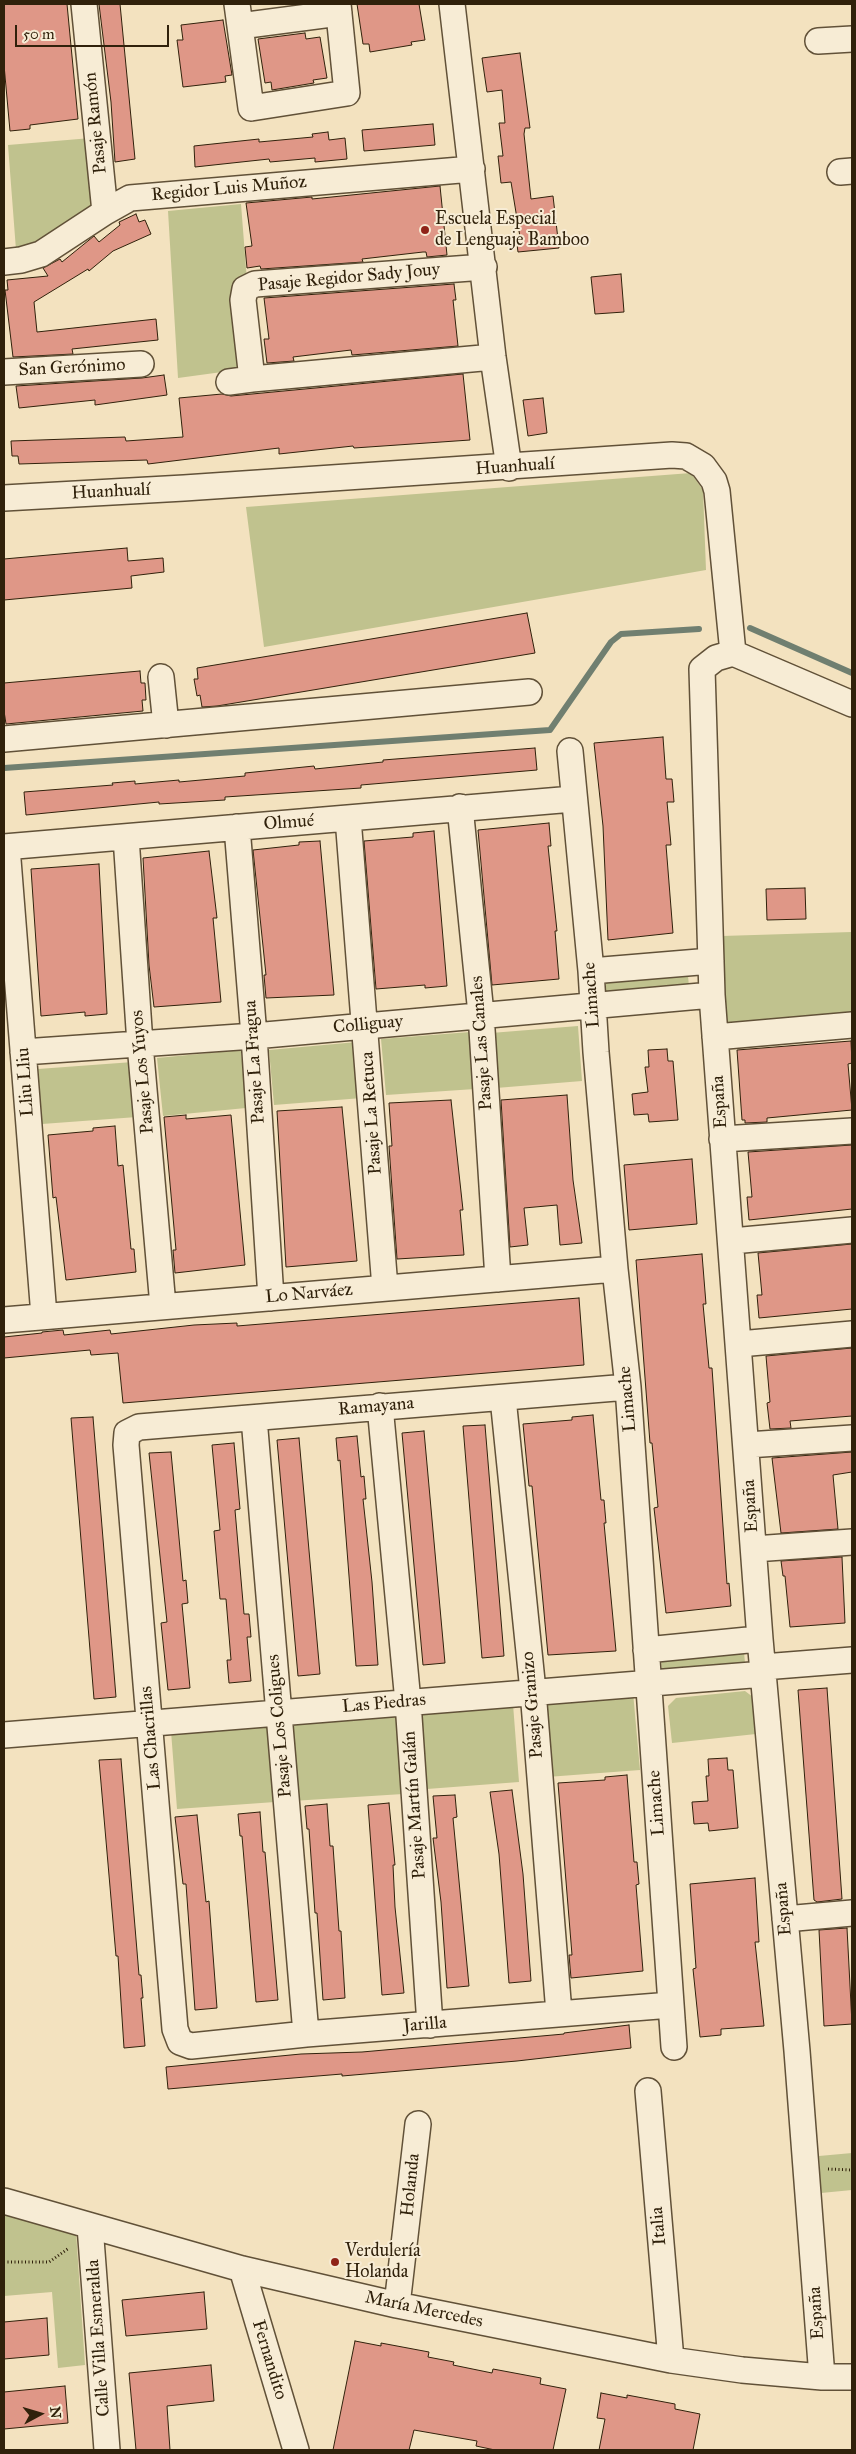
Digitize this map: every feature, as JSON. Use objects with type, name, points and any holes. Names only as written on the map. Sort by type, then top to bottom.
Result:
[{"type":"street","name":"Pasaje Ramón","points":[[84,4],[105,212]]},
{"type":"street","points":[[452,4],[493,357],[509,468]]},
{"type":"street","points":[[338,8],[347,93],[251,108],[239,15],[338,8]]},
{"type":"street","points":[[818,41],[852,39]]},
{"type":"street","name":"Regidor Luis Muñoz","points":[[4,258],[41,254],[130,198],[472,169]]},
{"type":"street","name":"Pasaje Regidor Sady Jouy","points":[[484,267],[248,286],[245,289],[243,300],[241,380],[493,357]]},
{"type":"street","name":"San Gerónimo","points":[[4,372],[141,364]]},
{"type":"street","name":"Huanhualí","points":[[4,498],[509,468],[672,455],[686,456],[703,466],[714,481],[717,490],[733,652]]},
{"type":"street","points":[[733,652],[852,704]]},
{"type":"street","name":"España","points":[[733,652],[716,658],[702,669],[710,960],[763,1671],[822,2377]]},
{"type":"street","points":[[161,677],[166,725]]},
{"type":"street","points":[[4,739],[529,692]]},
{"type":"street","name":"Limache","points":[[570,752],[573,798],[592,971],[593,1006],[615,1269],[628,1387],[674,2047]]},
{"type":"street","name":"Olmué","points":[[5,847],[573,798]]},
{"type":"street","name":"Pasaje Las Canales","points":[[460,807],[480,1014],[498,1279]]},
{"type":"street","name":"Pasaje La Retuca","points":[[348,818],[385,1288]]},
{"type":"street","name":"Pasaje La Fragua","points":[[237,827],[254,1036],[271,1298]]},
{"type":"street","name":"Pasaje Los Yuyos","points":[[126,837],[140,1044],[163,1306]]},
{"type":"street","name":"Lliu Lliu","points":[[5,847],[44,1316]]},
{"type":"street","points":[[592,971],[710,960]]},
{"type":"street","name":"Colliguay","points":[[23,1052],[254,1036],[480,1014],[712,995]]},
{"type":"street","points":[[715,1037],[852,1025]]},
{"type":"street","points":[[722,1139],[852,1131]]},
{"type":"street","points":[[732,1241],[852,1230]]},
{"type":"street","name":"Lo Narváez","points":[[4,1320],[615,1269]]},
{"type":"street","points":[[739,1344],[852,1334]]},
{"type":"street","name":"Ramayana","points":[[127,1433],[139,1426],[628,1387]]},
{"type":"street","name":"Pasaje Granizo","points":[[503,1398],[532,1692],[559,2013]]},
{"type":"street","name":"Pasaje Martín Galán","points":[[380,1406],[408,1702],[430,2025]]},
{"type":"street","name":"Pasaje Los Coligues","points":[[254,1418],[306,2034]]},
{"type":"street","name":"Las Chacrillas","points":[[127,1433],[127,1455],[175,2029],[180,2042]]},
{"type":"street","points":[[747,1445],[852,1438]]},
{"type":"street","points":[[754,1549],[852,1542]]},
{"type":"street","points":[[646,1650],[748,1640]]},
{"type":"street","name":"Las Piedras","points":[[4,1735],[648,1683],[852,1660]]},
{"type":"street","points":[[785,1919],[852,1913]]},
{"type":"street","name":"Jarilla","points":[[180,2042],[191,2046],[306,2034],[671,2005]]},
{"type":"street","name":"Italia","points":[[648,2092],[671,2360]]},
{"type":"street","name":"Holanda","points":[[397,2305],[418,2124]]},
{"type":"street","name":"María Mercedes","points":[[4,2200],[242,2269],[397,2305],[671,2360],[742,2370],[822,2377],[852,2377]]},
{"type":"street","name":"Calle Villa Esmeralda","points":[[90,2226],[107,2450]]},
{"type":"street","name":"Fernandito","points":[[242,2269],[296,2450]]},
{"type":"path","points":[[4,2262],[48,2262],[71,2246]]},
{"type":"green space","points":[[91,138],[97,207],[43,244],[16,250],[8,145]]},
{"type":"green space","points":[[241,204],[247,281],[244,369],[178,378],[168,211]]},
{"type":"green space","points":[[691,473],[703,490],[706,570],[264,647],[246,507]]},
{"type":"green space","points":[[852,932],[852,1019],[725,1028],[722,936]]},
{"type":"green space","points":[[688,976],[689,986],[606,994],[606,982]]},
{"type":"green space","points":[[578,1026],[582,1081],[496,1088],[491,1033]]},
{"type":"green space","points":[[470,1032],[475,1089],[386,1095],[381,1039]]},
{"type":"green space","points":[[357,1042],[362,1098],[274,1105],[269,1050]]},
{"type":"green space","points":[[241,1050],[246,1108],[163,1116],[157,1058]]},
{"type":"green space","points":[[133,1062],[137,1117],[42,1124],[38,1069]]},
{"type":"green space","points":[[744,1652],[745,1663],[662,1671],[661,1658]]},
{"type":"green space","points":[[745,1691],[753,1697],[756,1734],[672,1743],[668,1706],[676,1698]]},
{"type":"green space","points":[[633,1692],[640,1770],[547,1777],[542,1699]]},
{"type":"green space","points":[[513,1704],[519,1782],[427,1789],[421,1711]]},
{"type":"green space","points":[[396,1716],[403,1794],[292,1801],[287,1724]]},
{"type":"green space","points":[[268,1724],[275,1802],[177,1809],[171,1731]]},
{"type":"green space","points":[[852,2153],[852,2190],[821,2193],[819,2156]]},
{"type":"green space","points":[[4,2211],[76,2232],[85,2365],[58,2368],[52,2292],[4,2296]]},
{"type":"building","points":[[4,4],[67,4],[78,119],[30,125],[30,129],[10,131],[4,65]]},
{"type":"building","points":[[99,4],[120,4],[135,159],[115,162],[111,102]]},
{"type":"building","points":[[357,4],[419,4],[425,40],[411,42],[412,45],[370,52],[369,44],[363,44]]},
{"type":"building","points":[[223,20],[232,75],[225,76],[226,82],[183,87],[177,40],[183,40],[181,25]]},
{"type":"building","points":[[305,33],[306,39],[320,37],[327,78],[313,80],[314,83],[272,90],[271,82],[265,83],[258,39]]},
{"type":"building","points":[[520,53],[530,128],[525,128],[524,134],[531,199],[553,196],[559,248],[518,252],[516,237],[520,237],[511,182],[501,183],[498,156],[503,156],[499,123],[505,123],[502,90],[487,92],[482,58]]},
{"type":"building","points":[[433,124],[435,145],[364,151],[362,130]]},
{"type":"building","points":[[328,132],[329,140],[345,138],[347,159],[315,162],[315,158],[270,162],[269,159],[195,167],[194,146],[259,139],[259,142],[313,137],[312,134]]},
{"type":"building","points":[[440,186],[447,255],[427,257],[426,252],[423,252],[362,259],[363,262],[261,269],[260,266],[247,268],[245,247],[252,246],[246,203],[312,197],[312,199]]},
{"type":"building","points":[[136,214],[139,222],[145,220],[151,234],[113,251],[89,271],[88,269],[34,302],[37,332],[156,319],[158,340],[72,349],[73,354],[13,357],[5,290],[8,290],[7,280],[48,276],[43,268],[60,259],[62,262],[94,236],[99,242],[120,225],[119,222]]},
{"type":"building","points":[[621,274],[624,312],[595,314],[591,277]]},
{"type":"building","points":[[454,284],[456,300],[453,300],[458,346],[352,355],[351,350],[293,357],[294,361],[267,363],[264,339],[269,339],[264,298]]},
{"type":"building","points":[[463,374],[470,440],[354,448],[353,446],[279,454],[279,448],[148,464],[147,460],[19,464],[18,456],[12,456],[11,441],[125,437],[126,441],[183,437],[179,398],[222,394],[231,396]]},
{"type":"building","points":[[164,375],[167,395],[95,405],[95,400],[19,408],[16,386]]},
{"type":"building","points":[[543,398],[547,433],[528,436],[523,400]]},
{"type":"building","points":[[127,548],[128,561],[163,558],[164,572],[131,576],[132,588],[4,600],[4,559]]},
{"type":"building","points":[[527,613],[535,653],[217,706],[202,707],[200,695],[197,696],[194,679],[198,679],[197,668]]},
{"type":"building","points":[[140,671],[141,683],[145,683],[146,700],[142,700],[143,711],[6,724],[4,683]]},
{"type":"building","points":[[663,737],[666,779],[672,779],[674,802],[667,802],[671,845],[666,845],[673,933],[608,940],[603,826],[594,743]]},
{"type":"building","points":[[535,748],[537,770],[361,785],[361,788],[225,797],[225,800],[159,804],[159,802],[26,815],[24,792],[113,785],[112,783],[135,781],[135,784],[179,780],[179,782],[245,776],[245,773],[314,766],[315,769],[383,762],[383,760]]},
{"type":"building","points":[[549,823],[551,846],[548,846],[557,931],[555,931],[559,979],[492,985],[478,830]]},
{"type":"building","points":[[434,831],[447,986],[425,988],[425,985],[376,989],[364,841],[413,837],[413,833]]},
{"type":"building","points":[[320,841],[334,995],[266,998],[264,975],[266,975],[253,850],[299,845],[299,842]]},
{"type":"building","points":[[209,851],[217,918],[213,918],[221,1002],[154,1007],[149,965],[143,858]]},
{"type":"building","points":[[99,864],[107,1014],[85,1016],[85,1012],[41,1016],[31,869]]},
{"type":"building","points":[[805,888],[806,919],[767,920],[766,889]]},
{"type":"building","points":[[851,1041],[852,1063],[848,1064],[852,1110],[767,1118],[767,1122],[745,1123],[745,1120],[742,1120],[737,1050]]},
{"type":"building","points":[[667,1049],[668,1061],[673,1061],[678,1120],[649,1122],[648,1114],[634,1115],[632,1094],[648,1092],[645,1067],[649,1067],[648,1050]]},
{"type":"building","points":[[567,1095],[573,1180],[582,1243],[560,1245],[557,1205],[524,1208],[528,1245],[510,1247],[501,1100]]},
{"type":"building","points":[[451,1100],[463,1210],[460,1210],[464,1255],[397,1259],[389,1146],[392,1146],[389,1103]]},
{"type":"building","points":[[342,1107],[357,1261],[286,1267],[277,1111]]},
{"type":"building","points":[[186,1115],[186,1119],[231,1115],[245,1265],[175,1273],[173,1250],[176,1250],[164,1117]]},
{"type":"building","points":[[115,1126],[118,1166],[123,1165],[131,1249],[134,1249],[136,1272],[66,1280],[56,1197],[53,1198],[48,1135],[93,1131],[93,1128]]},
{"type":"building","points":[[852,1145],[852,1209],[749,1220],[747,1197],[752,1197],[748,1152]]},
{"type":"building","points":[[692,1159],[697,1224],[629,1230],[624,1165]]},
{"type":"building","points":[[852,1244],[852,1309],[759,1318],[757,1295],[762,1295],[758,1253]]},
{"type":"building","points":[[702,1254],[706,1304],[703,1304],[709,1368],[712,1368],[727,1584],[729,1583],[731,1606],[666,1613],[654,1508],[658,1507],[652,1443],[650,1443],[636,1260]]},
{"type":"building","points":[[579,1298],[584,1365],[123,1403],[118,1353],[91,1355],[90,1350],[4,1358],[4,1337],[42,1332],[63,1330],[64,1335],[110,1330],[111,1334],[194,1325],[237,1323],[237,1326]]},
{"type":"building","points":[[852,1348],[852,1416],[790,1421],[791,1428],[770,1429],[767,1403],[770,1402],[766,1356]]},
{"type":"building","points":[[593,1415],[601,1500],[604,1500],[606,1523],[604,1523],[616,1651],[548,1655],[532,1486],[529,1486],[523,1424],[572,1420],[572,1417]]},
{"type":"building","points":[[93,1417],[116,1697],[94,1699],[71,1418]]},
{"type":"building","points":[[485,1425],[504,1656],[482,1658],[463,1426]]},
{"type":"building","points":[[424,1431],[445,1663],[423,1665],[402,1433]]},
{"type":"building","points":[[357,1436],[361,1477],[364,1476],[366,1499],[363,1499],[378,1665],[356,1666],[340,1460],[338,1461],[336,1438]]},
{"type":"building","points":[[299,1438],[320,1674],[298,1676],[277,1440]]},
{"type":"building","points":[[234,1443],[240,1509],[235,1510],[244,1614],[249,1614],[251,1637],[247,1637],[251,1681],[229,1683],[227,1660],[231,1660],[226,1599],[220,1599],[214,1531],[220,1530],[212,1445]]},
{"type":"building","points":[[171,1452],[183,1581],[186,1580],[188,1603],[182,1604],[190,1688],[168,1690],[161,1623],[167,1622],[149,1453]]},
{"type":"building","points":[[852,1452],[852,1472],[833,1475],[838,1529],[781,1533],[772,1458]]},
{"type":"building","points":[[842,1557],[845,1623],[790,1627],[785,1576],[783,1576],[781,1561]]},
{"type":"building","points":[[827,1688],[842,1899],[817,1902],[814,1900],[798,1690]]},
{"type":"building","points":[[727,1758],[728,1770],[733,1770],[738,1828],[709,1831],[708,1823],[694,1824],[692,1802],[708,1801],[706,1776],[709,1776],[708,1759]]},
{"type":"building","points":[[121,1759],[139,1975],[141,1975],[143,1998],[141,1998],[145,2046],[124,2048],[118,1956],[116,1956],[99,1760]]},
{"type":"building","points":[[627,1775],[634,1862],[637,1862],[639,1884],[636,1885],[643,1971],[571,1978],[569,1955],[572,1955],[558,1783],[605,1780],[605,1777]]},
{"type":"building","points":[[512,1790],[523,1874],[531,1981],[509,1983],[499,1854],[490,1792]]},
{"type":"building","points":[[455,1795],[457,1817],[453,1818],[469,1986],[447,1988],[441,1902],[433,1838],[437,1838],[433,1796]]},
{"type":"building","points":[[389,1803],[395,1865],[393,1865],[395,1907],[404,1993],[382,1995],[368,1805]]},
{"type":"building","points":[[327,1804],[330,1846],[333,1846],[339,1931],[341,1931],[345,1998],[323,2000],[317,1913],[315,1913],[309,1829],[307,1829],[305,1806]]},
{"type":"building","points":[[260,1812],[278,2000],[256,2002],[242,1836],[240,1836],[238,1814]]},
{"type":"building","points":[[197,1815],[206,1902],[209,1901],[217,2008],[195,2010],[186,1884],[183,1884],[175,1817]]},
{"type":"building","points":[[755,1878],[759,1942],[755,1942],[764,2026],[721,2029],[721,2035],[700,2037],[693,1969],[696,1968],[690,1884]]},
{"type":"building","points":[[847,1928],[852,2024],[824,2026],[819,1930]]},
{"type":"building","points":[[629,2025],[631,2048],[517,2061],[168,2089],[166,2067],[301,2054],[362,2052],[564,2034]]},
{"type":"building","points":[[204,2292],[207,2329],[126,2336],[122,2300]]},
{"type":"building","points":[[47,2318],[49,2355],[4,2359],[4,2322]]},
{"type":"building","points":[[355,2341],[381,2346],[381,2343],[429,2352],[428,2357],[454,2362],[453,2365],[492,2373],[493,2369],[541,2378],[540,2384],[566,2389],[553,2450],[495,2450],[476,2446],[477,2441],[414,2430],[409,2450],[333,2450]]},
{"type":"building","points":[[211,2365],[214,2401],[167,2406],[170,2450],[136,2450],[129,2373]]},
{"type":"building","points":[[65,2386],[68,2423],[4,2429],[4,2392]]},
{"type":"building","points":[[601,2393],[627,2398],[627,2395],[675,2404],[675,2409],[700,2414],[693,2450],[599,2450],[605,2419],[597,2418]]},
{"type":"waterway","points":[[750,628],[852,673]]},
{"type":"waterway","points":[[4,768],[550,730],[611,642],[621,634],[699,629]]},
{"type":"place","name":"Escuela Especial de Lenguaje Bamboo","points":[[425,230]]},
{"type":"place","name":"Verdulería Holanda","points":[[335,2262]]}]
